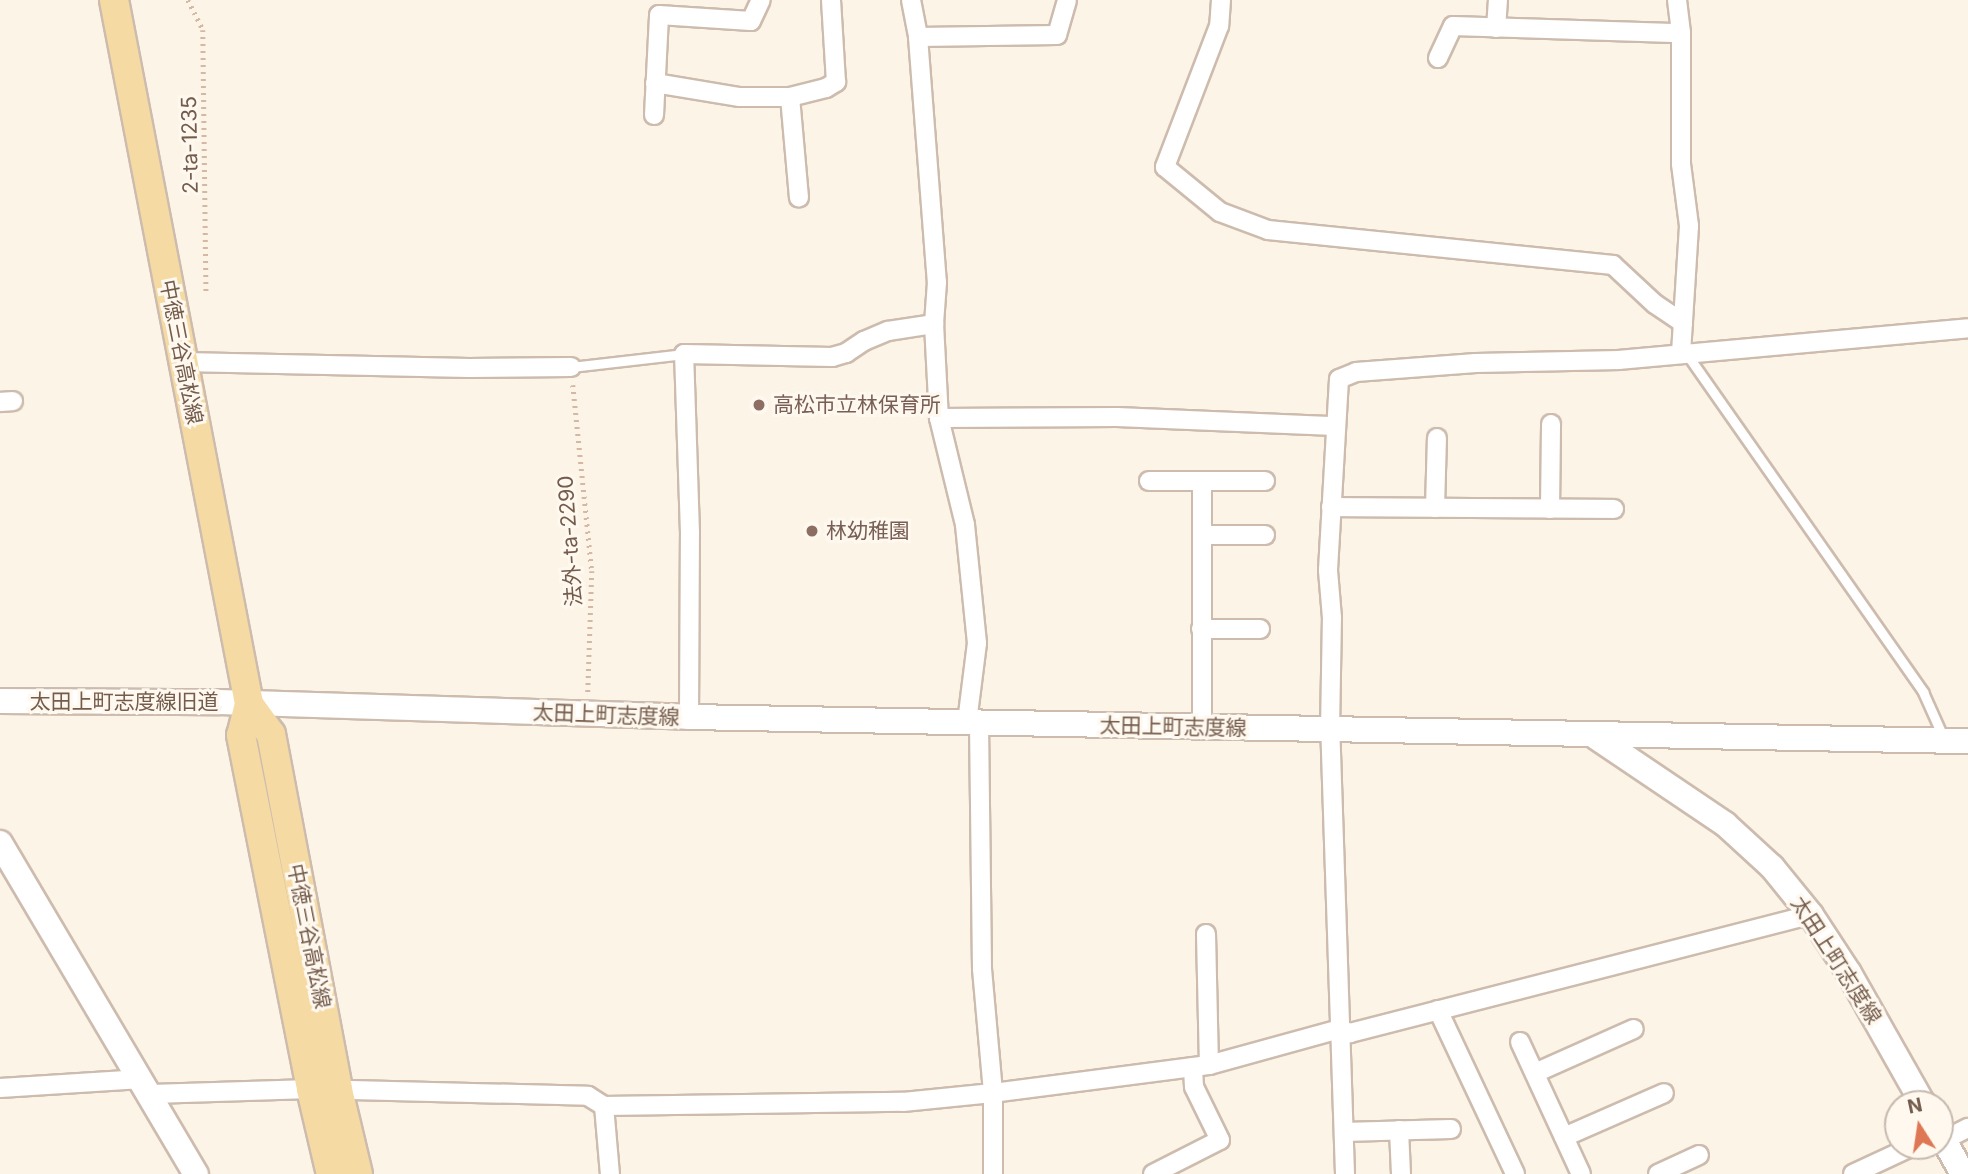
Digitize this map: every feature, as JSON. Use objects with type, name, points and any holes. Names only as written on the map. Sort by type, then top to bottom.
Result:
[{"type":"main road","name":"中徳三谷高松線","points":[[114,0],[248,704],[271,734],[324,1090],[331,1174]]},
{"type":"main road","name":"太田上町志度線旧道","points":[[0,701],[248,704]]},
{"type":"main road","name":"太田上町志度線","points":[[248,704],[688,717],[1596,736],[1725,824],[1772,867],[1811,915],[1849,973],[1915,1090]]},
{"type":"main road","points":[[1596,736],[1957,741]]},
{"type":"main road","points":[[0,843],[196,1174]]},
{"type":"main road","name":"中徳三谷高松線","points":[[324,1090],[358,1174]]},
{"type":"main road","points":[[1954,1157],[1964,1174]]},
{"type":"street","points":[[654,115],[659,15],[751,21],[761,0]]},
{"type":"street","points":[[656,83],[740,97],[790,97],[826,88],[836,82],[831,0]]},
{"type":"street","points":[[911,0],[918,37],[937,282],[934,324],[939,418],[969,552],[977,643],[973,722],[982,969],[993,1093],[993,1174]]},
{"type":"street","points":[[918,37],[1057,35],[1067,0]]},
{"type":"street","points":[[1221,0],[1219,26],[1165,167],[1220,212],[1268,230],[1613,265],[1655,304],[1683,323]]},
{"type":"street","points":[[1496,28],[1497,0]]},
{"type":"street","points":[[1677,0],[1681,33],[1681,164],[1689,226],[1683,353]]},
{"type":"street","points":[[1438,58],[1453,26],[1681,33]]},
{"type":"street","points":[[790,97],[799,198]]},
{"type":"street","points":[[688,717],[690,533],[684,354],[832,357],[846,354],[864,341],[888,331],[934,324]]},
{"type":"street","points":[[1345,1174],[1330,730],[1332,618],[1328,570],[1339,379],[1356,372],[1476,363],[1619,360],[1968,328]]},
{"type":"street","points":[[183,362],[469,369],[571,367]]},
{"type":"street","points":[[939,418],[1117,417],[1335,426]]},
{"type":"street","points":[[1550,509],[1551,424]]},
{"type":"street","points":[[1435,508],[1437,438]]},
{"type":"street","points":[[1149,481],[1265,481]]},
{"type":"street","points":[[1202,481],[1202,727]]},
{"type":"street","points":[[1331,507],[1614,509]]},
{"type":"street","points":[[1203,535],[1265,535]]},
{"type":"street","points":[[1201,629],[1260,629]]},
{"type":"street","points":[[0,1088],[146,1087],[588,1096],[604,1106],[903,1102],[1201,1066],[1340,1030],[1350,1033],[1811,915]]},
{"type":"street","points":[[1153,1174],[1220,1140],[1194,1087],[1201,1066],[1206,934]]},
{"type":"street","points":[[1438,1010],[1515,1174]]},
{"type":"street","points":[[1535,1073],[1634,1029]]},
{"type":"street","points":[[1520,1042],[1581,1174]]},
{"type":"street","points":[[1564,1137],[1664,1093]]},
{"type":"street","points":[[604,1106],[610,1174]]},
{"type":"street","points":[[1344,1132],[1451,1129]]},
{"type":"street","points":[[1399,1130],[1401,1174]]},
{"type":"street","points":[[1658,1174],[1699,1155]]},
{"type":"street","points":[[1853,1174],[1884,1160]]},
{"type":"lane","points":[[1683,353],[1957,741]]},
{"type":"lane","points":[[571,367],[684,354]]},
{"type":"path","name":"2-ta-1235","points":[[188,0],[204,30],[206,293]]},
{"type":"path","name":"法外-ta-2290","points":[[571,367],[592,572],[587,714]]},
{"type":"place","name":"高松市立林保育所","points":[[759,405]]},
{"type":"place","name":"林幼稚園","points":[[812,531]]}]
